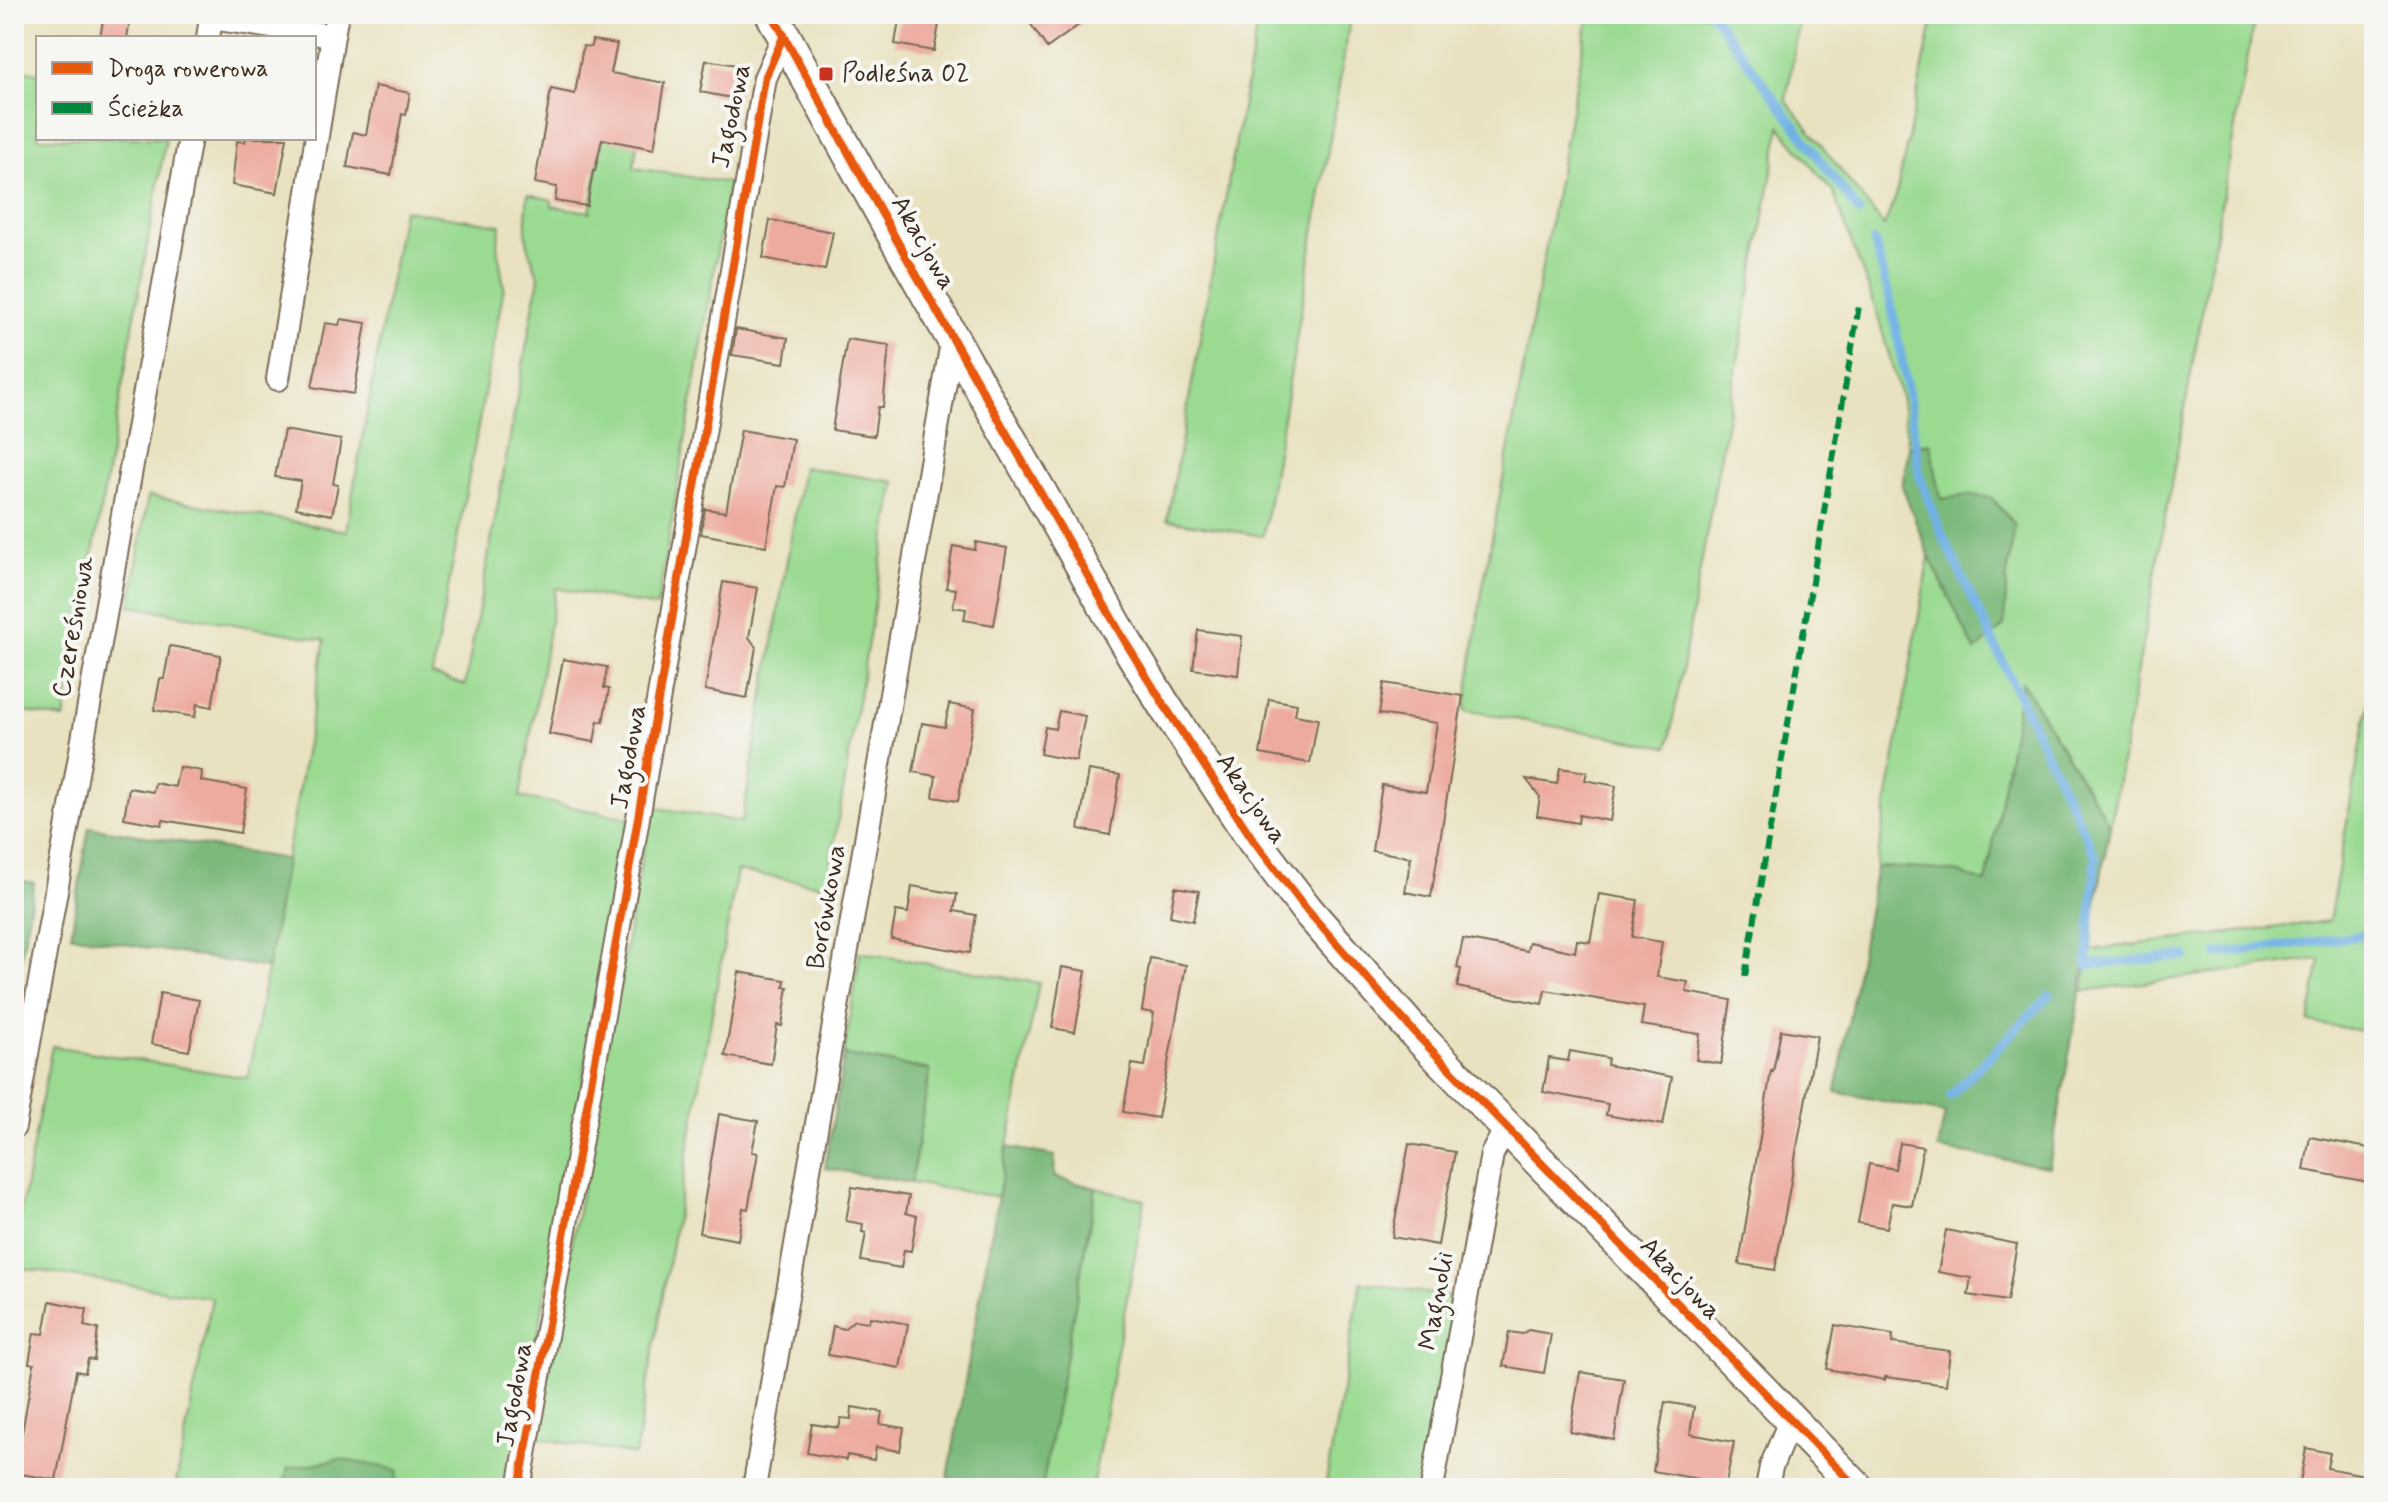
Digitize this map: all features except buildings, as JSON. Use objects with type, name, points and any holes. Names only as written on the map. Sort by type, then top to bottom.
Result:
[{"type":"street","points":[[210,23],[335,25],[278,379]]},
{"type":"street","name":"Akacjowa","points":[[778,24],[1126,643],[1254,841],[1307,910],[1416,1034],[1857,1488]]},
{"type":"street","name":"Jagodowa","points":[[519,1488],[765,78],[778,24]]},
{"type":"street","name":"Czereśniowa","points":[[14,1127],[190,140]]},
{"type":"street","name":"Borówkowa","points":[[754,1488],[953,336]]},
{"type":"street","name":"Magnolii","points":[[1432,1488],[1492,1154],[1506,1128]]},
{"type":"street","points":[[1767,1488],[1771,1467],[1790,1421]]},
{"type":"green space","points":[[1259,14],[1351,14],[1263,536],[1167,520]]},
{"type":"green space","points":[[1589,14],[1801,14],[1786,100],[1884,226],[1896,196],[1934,14],[2216,14],[2254,21],[2110,826],[2022,683],[1986,883],[1945,872],[1876,867],[1929,556],[1976,650],[2007,575],[2015,525],[1971,495],[1941,499],[1930,443],[1909,447],[1901,397],[1875,306],[1833,192],[1780,127],[1668,747],[1465,710],[1482,592]]},
{"type":"green space","points":[[14,68],[36,73],[36,140],[166,140],[64,719],[14,710]]},
{"type":"green space","points":[[603,137],[637,144],[634,168],[729,183],[657,607],[556,588],[520,797],[629,818],[511,1488],[395,1488],[397,1470],[289,1468],[283,1488],[175,1488],[212,1298],[14,1267],[14,1246],[52,1046],[248,1078],[325,640],[130,606],[148,496],[346,531],[403,210],[501,225],[497,245],[504,287],[432,675],[465,685],[539,277],[526,237],[528,194],[552,200],[552,206],[590,212]]},
{"type":"green space","points":[[1930,443],[1941,499],[1971,495],[1992,498],[2015,525],[2007,575],[2004,626],[1975,651],[1929,556],[1902,486],[1909,447]]},
{"type":"green space","points":[[803,467],[895,482],[827,886],[737,871],[635,1455],[537,1438],[651,807],[742,822]]},
{"type":"green space","points":[[2374,672],[2374,1033],[2309,1022],[2320,959],[2083,991],[2090,950],[2329,921]]},
{"type":"green space","points":[[2022,682],[2110,826],[2049,1167],[1938,1149],[1945,1113],[1836,1092],[1876,867],[1960,873],[1986,883]]},
{"type":"green space","points":[[89,827],[286,859],[268,968],[71,935]]},
{"type":"green space","points":[[14,879],[34,883],[14,1001]]},
{"type":"green space","points":[[860,952],[1039,983],[998,1197],[911,1183],[930,1070],[844,1055]]},
{"type":"green space","points":[[844,1055],[930,1070],[911,1183],[825,1168]]},
{"type":"green space","points":[[1007,1147],[1055,1156],[1054,1177],[1096,1188],[1042,1488],[946,1488]]},
{"type":"green space","points":[[1096,1188],[1145,1200],[1092,1488],[1042,1488]]},
{"type":"green space","points":[[1361,1282],[1456,1298],[1421,1488],[1364,1488],[1326,1482]]},
{"type":"green space","points":[[340,1459],[398,1470],[395,1488],[283,1488],[288,1468]]},
{"type":"waterway","points":[[1712,14],[1859,212]]},
{"type":"waterway","points":[[1874,241],[1891,303],[1920,478],[1944,539],[2096,857],[2087,965],[2186,956]]},
{"type":"waterway","points":[[2217,954],[2374,934]]},
{"type":"waterway","points":[[1950,1096],[2050,995]]},
{"type":"marked path","points":[[1745,976],[1859,306]]},
{"type":"cycle path","points":[[772,14],[1126,643],[1254,841],[1307,910],[1416,1034],[1857,1488]]},
{"type":"cycle path","points":[[519,1488],[765,78],[784,35]]},
{"type":"place","name":"Podleśna 02","points":[[826,74]]}]
